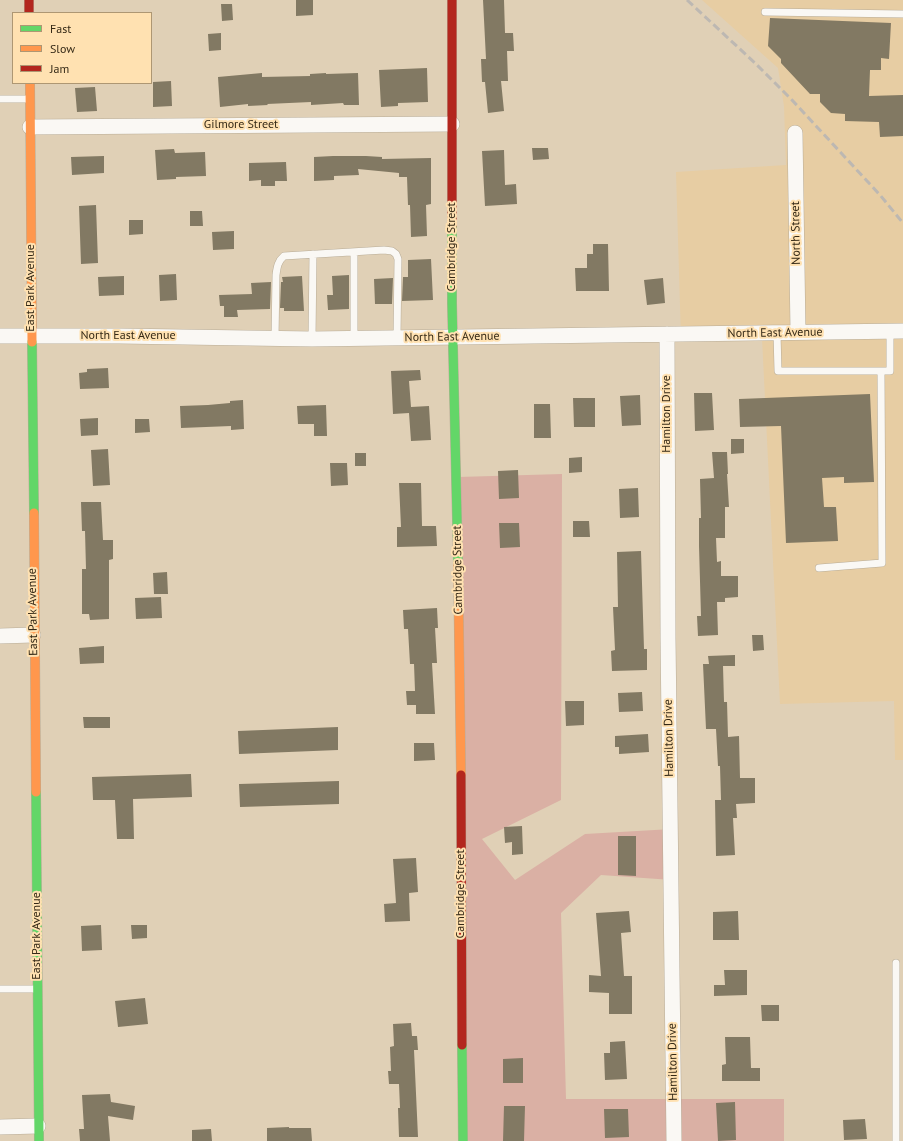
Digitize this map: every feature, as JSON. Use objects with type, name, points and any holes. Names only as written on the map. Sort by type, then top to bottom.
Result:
[{"type":"street","points":[[29,0],[29,12]]},
{"type":"street","name":"Cambridge Street","points":[[452,0],[453,338],[460,675],[463,1141]]},
{"type":"street","name":"East Park Avenue","points":[[30,84],[33,635],[37,795],[39,1134]]},
{"type":"street","name":"Gilmore Street","points":[[30,127],[452,124]]},
{"type":"street","name":"North Street","points":[[795,133],[798,332]]},
{"type":"street","name":"North East Avenue","points":[[0,336],[120,336],[276,339],[453,338],[896,331]]},
{"type":"street","name":"Hamilton Drive","points":[[667,334],[668,636],[674,1141]]},
{"type":"street","points":[[0,636],[33,635]]},
{"type":"street","points":[[0,1126],[39,1134]]},
{"type":"lane","points":[[765,12],[903,14]]},
{"type":"lane","points":[[0,99],[30,98]]},
{"type":"lane","points":[[276,339],[276,275],[277,265],[280,259],[284,256],[384,250],[392,251],[396,254],[398,259],[397,338]]},
{"type":"lane","points":[[354,252],[354,338]]},
{"type":"lane","points":[[312,338],[313,254]]},
{"type":"lane","points":[[777,332],[778,371],[890,371],[896,331]]},
{"type":"lane","points":[[819,568],[882,563],[881,371]]},
{"type":"lane","points":[[896,963],[896,1141]]},
{"type":"lane","points":[[0,989],[38,989]]},
{"type":"shaded area","points":[[702,0],[903,0],[903,760],[895,760],[894,701],[780,704],[762,338],[681,339],[676,172],[786,165],[784,106],[778,68]]},
{"type":"shaded area","points":[[562,474],[561,800],[482,839],[515,880],[585,834],[672,829],[672,880],[601,875],[561,913],[566,1099],[784,1099],[784,1141],[465,1141],[458,477]]},
{"type":"building","points":[[296,0],[313,0],[313,15],[296,16]]},
{"type":"building","points":[[483,0],[504,0],[505,33],[513,33],[514,51],[507,51],[508,81],[501,81],[504,111],[488,113],[485,82],[482,82],[481,59],[486,59]]},
{"type":"building","points":[[221,4],[232,4],[233,20],[222,21]]},
{"type":"building","points":[[770,18],[891,23],[889,59],[881,58],[881,70],[870,70],[869,96],[903,95],[903,136],[880,137],[879,122],[845,121],[845,114],[831,113],[820,102],[820,94],[810,94],[781,63],[781,59],[768,46]]},
{"type":"building","points":[[221,33],[221,50],[209,51],[208,34]]},
{"type":"building","points":[[427,68],[428,102],[398,103],[398,106],[381,107],[379,70]]},
{"type":"building","points":[[262,73],[262,77],[310,76],[310,74],[326,73],[358,73],[359,105],[344,105],[343,103],[311,105],[311,102],[248,106],[248,104],[220,107],[218,77]]},
{"type":"building","points":[[171,81],[172,106],[153,107],[153,82]]},
{"type":"building","points":[[95,87],[97,111],[77,112],[75,88]]},
{"type":"building","points":[[532,148],[548,148],[549,159],[533,160]]},
{"type":"building","points":[[174,149],[175,153],[205,152],[206,176],[176,177],[176,179],[157,180],[155,150]]},
{"type":"building","points":[[504,150],[505,185],[516,184],[517,204],[485,206],[482,151]]},
{"type":"building","points":[[104,156],[104,173],[72,175],[71,157]]},
{"type":"building","points":[[366,156],[382,157],[382,159],[431,158],[431,204],[426,205],[427,236],[411,237],[407,177],[399,177],[399,173],[358,169],[359,175],[334,176],[334,180],[314,181],[314,157]]},
{"type":"building","points":[[286,162],[287,181],[275,181],[275,186],[261,186],[261,180],[249,181],[249,163]]},
{"type":"building","points":[[96,205],[98,263],[81,264],[79,206]]},
{"type":"building","points":[[190,211],[202,211],[203,226],[190,226]]},
{"type":"building","points":[[129,220],[143,220],[143,234],[129,235]]},
{"type":"building","points":[[234,231],[234,249],[213,250],[212,232]]},
{"type":"building","points":[[593,244],[608,244],[609,291],[576,291],[575,268],[587,268],[587,254],[593,254]]},
{"type":"building","points":[[431,259],[433,300],[402,301],[403,277],[408,277],[408,260]]},
{"type":"building","points":[[176,274],[177,300],[160,301],[159,275]]},
{"type":"building","points":[[349,275],[349,309],[328,310],[327,295],[333,295],[332,276]]},
{"type":"building","points":[[124,276],[124,295],[99,296],[98,277]]},
{"type":"building","points":[[302,276],[304,311],[284,311],[284,308],[280,308],[281,282],[283,282],[282,277]]},
{"type":"building","points":[[393,278],[392,304],[375,304],[374,279]]},
{"type":"building","points":[[663,278],[665,303],[647,305],[644,280]]},
{"type":"building","points":[[271,282],[270,309],[237,310],[238,317],[224,317],[224,306],[220,306],[219,295],[252,294],[251,283]]},
{"type":"building","points":[[108,368],[109,388],[80,389],[79,373],[87,372],[87,369]]},
{"type":"building","points":[[420,370],[421,380],[409,381],[411,407],[429,406],[431,440],[411,441],[409,413],[393,414],[391,371]]},
{"type":"building","points":[[694,393],[712,393],[714,430],[695,431]]},
{"type":"building","points":[[870,394],[874,482],[844,483],[844,477],[822,478],[824,507],[836,507],[838,541],[786,543],[781,426],[740,427],[739,399]]},
{"type":"building","points":[[640,395],[641,425],[622,426],[620,396]]},
{"type":"building","points":[[573,398],[595,398],[595,427],[574,427]]},
{"type":"building","points":[[243,400],[244,429],[231,430],[231,426],[181,428],[180,406],[230,403],[230,401]]},
{"type":"building","points":[[534,404],[550,404],[551,438],[534,438]]},
{"type":"building","points":[[326,405],[327,436],[314,436],[314,424],[298,424],[297,406]]},
{"type":"building","points":[[98,418],[98,435],[81,436],[80,419]]},
{"type":"building","points":[[135,419],[149,419],[150,432],[135,433]]},
{"type":"building","points":[[731,439],[744,439],[744,453],[731,454]]},
{"type":"building","points":[[108,449],[110,485],[93,486],[91,450]]},
{"type":"building","points":[[712,452],[727,452],[729,507],[725,507],[725,538],[716,538],[717,562],[721,561],[721,576],[738,576],[738,597],[725,598],[725,602],[717,602],[718,635],[698,636],[697,616],[701,616],[699,546],[699,518],[701,518],[700,479],[714,478]]},
{"type":"building","points":[[355,453],[366,453],[366,466],[355,466]]},
{"type":"building","points":[[582,457],[582,472],[569,473],[569,458]]},
{"type":"building","points":[[330,463],[347,463],[348,485],[331,486]]},
{"type":"building","points":[[518,470],[519,498],[499,499],[498,471]]},
{"type":"building","points":[[399,483],[421,483],[422,526],[436,526],[437,546],[397,547],[397,527],[401,527]]},
{"type":"building","points":[[638,488],[639,517],[620,518],[619,489]]},
{"type":"building","points":[[81,502],[101,502],[103,540],[113,540],[113,559],[109,560],[109,619],[90,620],[89,614],[82,614],[82,569],[86,569],[85,531],[82,531]]},
{"type":"building","points":[[573,521],[589,521],[590,537],[573,537]]},
{"type":"building","points":[[499,523],[519,523],[520,547],[500,548]]},
{"type":"building","points":[[641,551],[644,649],[647,649],[647,670],[612,671],[611,651],[615,650],[613,607],[618,607],[617,552]]},
{"type":"building","points":[[167,572],[168,594],[154,594],[153,573]]},
{"type":"building","points":[[161,597],[162,618],[136,619],[135,598]]},
{"type":"building","points":[[437,608],[438,628],[435,628],[437,663],[432,663],[435,714],[416,714],[416,705],[407,705],[406,691],[415,691],[414,664],[410,664],[408,629],[404,629],[403,610]]},
{"type":"building","points":[[752,635],[763,635],[764,650],[753,651]]},
{"type":"building","points":[[104,646],[104,663],[80,664],[79,648]]},
{"type":"building","points":[[735,655],[735,666],[723,666],[724,702],[727,702],[728,737],[739,736],[740,778],[755,778],[755,803],[736,804],[737,818],[733,818],[735,855],[716,856],[715,800],[721,800],[720,766],[718,766],[716,729],[706,729],[703,664],[709,664],[708,656]]},
{"type":"building","points":[[642,692],[643,711],[619,712],[618,693]]},
{"type":"building","points":[[565,701],[584,701],[584,725],[566,726]]},
{"type":"building","points":[[83,717],[110,717],[110,728],[84,728]]},
{"type":"building","points":[[338,727],[338,750],[239,754],[238,731]]},
{"type":"building","points":[[648,734],[649,752],[619,754],[619,747],[615,747],[615,736]]},
{"type":"building","points":[[414,743],[434,743],[435,760],[414,761]]},
{"type":"building","points":[[191,774],[192,797],[133,799],[134,839],[117,839],[115,800],[93,800],[92,777]]},
{"type":"building","points":[[339,781],[339,804],[240,807],[239,784]]},
{"type":"building","points":[[522,826],[523,854],[512,855],[512,842],[505,843],[504,827]]},
{"type":"building","points":[[618,836],[636,836],[636,876],[618,875]]},
{"type":"building","points":[[416,858],[418,892],[409,893],[410,921],[385,922],[384,904],[396,903],[393,859]]},
{"type":"building","points":[[629,911],[631,932],[621,933],[624,976],[632,976],[632,1014],[609,1014],[609,993],[589,992],[589,975],[601,976],[596,913]]},
{"type":"building","points":[[738,911],[739,940],[713,940],[713,912]]},
{"type":"building","points":[[101,925],[102,950],[82,951],[81,926]]},
{"type":"building","points":[[131,925],[147,925],[147,938],[132,939]]},
{"type":"building","points":[[724,970],[747,970],[747,995],[714,996],[714,985],[725,985]]},
{"type":"building","points":[[145,998],[148,1024],[118,1027],[115,1001]]},
{"type":"building","points":[[761,1005],[779,1005],[779,1021],[762,1021]]},
{"type":"building","points":[[411,1023],[412,1036],[417,1036],[418,1050],[414,1050],[418,1137],[399,1137],[399,1084],[389,1084],[388,1071],[391,1071],[390,1047],[394,1046],[393,1024]]},
{"type":"building","points":[[725,1037],[750,1037],[751,1068],[760,1068],[760,1081],[722,1081],[722,1065],[726,1064]]},
{"type":"building","points":[[625,1041],[627,1079],[605,1080],[604,1053],[610,1053],[610,1042]]},
{"type":"building","points":[[523,1058],[523,1083],[503,1083],[503,1059]]},
{"type":"building","points":[[110,1094],[111,1102],[135,1106],[133,1120],[108,1116],[110,1141],[80,1141],[79,1129],[84,1129],[82,1095]]},
{"type":"building","points":[[735,1102],[736,1140],[718,1141],[716,1103]]},
{"type":"building","points":[[504,1106],[525,1106],[524,1141],[503,1141]]},
{"type":"building","points":[[604,1109],[628,1109],[629,1137],[605,1138]]},
{"type":"building","points":[[865,1119],[867,1139],[844,1140],[843,1120]]},
{"type":"building","points":[[267,1128],[311,1128],[312,1141],[267,1141]]},
{"type":"building","points":[[211,1129],[212,1141],[192,1141],[192,1130]]},
{"type":"railway","points":[[687,0],[755,63],[792,100],[880,195],[903,223]]},
{"type":"traffic: fast","points":[[452,226],[452,303],[458,563]]},
{"type":"traffic: fast","points":[[32,342],[34,513]]},
{"type":"traffic: fast","points":[[36,792],[39,1141]]},
{"type":"traffic: fast","points":[[462,1045],[463,1141]]},
{"type":"traffic: slow","points":[[30,84],[32,342]]},
{"type":"traffic: slow","points":[[34,513],[36,792]]},
{"type":"traffic: slow","points":[[458,563],[461,775]]},
{"type":"traffic: jam","points":[[29,0],[29,12]]},
{"type":"traffic: jam","points":[[452,0],[452,226]]},
{"type":"traffic: jam","points":[[461,775],[462,1045]]}]
